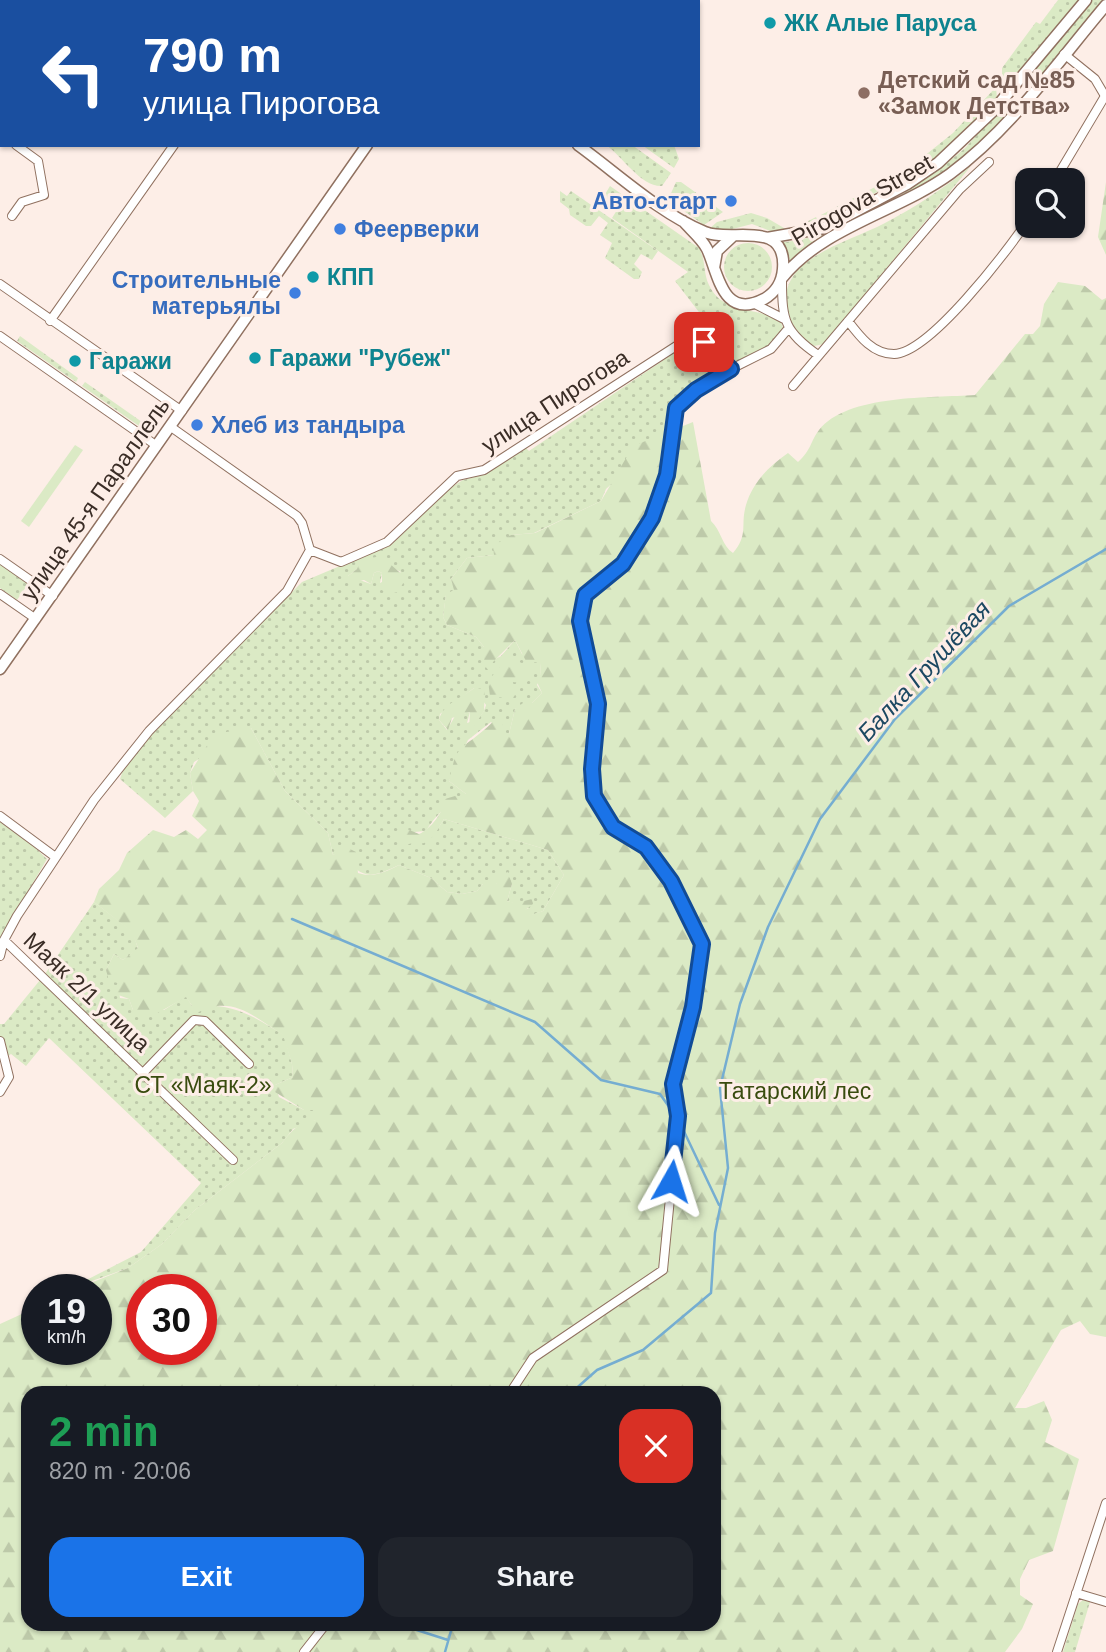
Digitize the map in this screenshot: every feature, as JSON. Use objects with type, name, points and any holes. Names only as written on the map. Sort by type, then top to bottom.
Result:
[{"type":"main road","name":"Pirogova Street","points":[[683,221],[716,236],[751,233],[767,238],[824,228],[907,184],[967,138],[1086,0]]},
{"type":"main road","name":"Pirogova Street","points":[[581,147],[683,221],[707,247],[722,291],[730,298],[750,303],[768,297],[807,251],[949,174],[1007,122],[1106,5]]},
{"type":"main road","name":"улица 45-я Параллель","points":[[0,668],[367,147]]},
{"type":"main road","points":[[714,273],[717,251],[733,236]]},
{"type":"main road","name":"Pirogova Street","points":[[767,238],[782,258],[782,278]]},
{"type":"street","points":[[1062,168],[1105,96],[1096,79],[1064,54]]},
{"type":"street","points":[[1010,90],[1024,102]]},
{"type":"street","points":[[12,216],[22,202],[44,194],[38,161],[19,147]]},
{"type":"street","points":[[50,321],[173,147]]},
{"type":"street","points":[[793,386],[960,189],[989,162]]},
{"type":"street","points":[[848,321],[863,340],[880,352],[896,354],[908,351],[930,334],[972,292],[1015,237]]},
{"type":"street","points":[[782,278],[784,319],[788,329],[818,355]]},
{"type":"street","points":[[0,284],[182,411]]},
{"type":"street","points":[[750,303],[784,319]]},
{"type":"street","points":[[515,1386],[533,1358],[663,1270],[678,1116],[673,1084],[693,1007],[702,944],[671,881],[646,847],[613,827],[594,796],[592,769],[598,704],[580,621],[585,595],[623,564],[652,518],[667,475],[676,408],[696,390],[771,349],[788,329]]},
{"type":"street","points":[[0,336],[157,446]]},
{"type":"street","name":"улица Пирогова","points":[[310,550],[341,562],[387,542],[457,477],[484,470],[677,345],[696,339],[704,342],[731,369]]},
{"type":"street","points":[[0,956],[4,940],[54,856],[149,731],[287,591],[310,550],[297,516],[171,427]]},
{"type":"street","points":[[0,559],[53,596]]},
{"type":"street","points":[[0,594],[36,619]]},
{"type":"street","points":[[0,816],[54,856]]},
{"type":"street","name":"Маяк 2/1 улица","points":[[4,940],[145,1072],[233,1160]]},
{"type":"street","points":[[145,1072],[194,1020],[205,1021],[249,1064]]},
{"type":"street","points":[[0,1041],[9,1077],[0,1092]]},
{"type":"street","points":[[1057,1652],[1106,1503]]},
{"type":"street","points":[[1076,1593],[1106,1602]]},
{"type":"street","points":[[304,1652],[320,1631]]},
{"type":"green space","points":[[1058,0],[1082,0],[1015,79],[1002,78],[1002,68],[1036,22],[1040,24]]},
{"type":"green space","points":[[1092,0],[1106,0],[1033,88],[1025,81]]},
{"type":"green space","points":[[996,87],[997,99],[958,142],[935,161],[909,172],[908,169],[953,133]]},
{"type":"green space","points":[[1009,103],[1012,111],[983,142],[943,174],[790,260],[782,242],[828,232],[903,193],[964,149],[991,118]]},
{"type":"green space","points":[[608,147],[635,147],[671,173],[662,186],[654,185],[639,176]]},
{"type":"green space","points":[[645,147],[675,147],[679,159],[674,168]]},
{"type":"green space","points":[[971,166],[824,344],[814,346],[803,337],[795,328],[786,306],[789,283],[796,272],[825,251],[907,211]]},
{"type":"green space","points":[[676,182],[681,182],[723,212],[704,225],[668,200]]},
{"type":"green space","points":[[1106,182],[1106,255],[1098,237]]},
{"type":"green space","points":[[610,186],[699,248],[709,285],[722,301],[780,320],[784,330],[776,344],[732,366],[704,339],[712,329],[675,281],[688,272],[612,218],[617,210],[604,196]]},
{"type":"green space","points":[[875,187],[880,190],[825,223],[821,215]]},
{"type":"green space","points":[[560,191],[567,196],[571,191],[658,251],[652,260],[641,254],[634,264],[642,272],[639,279],[634,279],[605,258],[612,243],[600,235],[608,223],[599,216],[591,226],[586,226],[570,215],[569,209],[560,202]]},
{"type":"green space","points":[[751,213],[767,218],[789,231],[816,217],[820,225],[778,234],[752,224],[721,232],[709,229],[717,222]]},
{"type":"green space","points":[[748,243],[765,250],[772,267],[765,284],[748,291],[731,284],[724,267],[731,250]]},
{"type":"green space","name":"Татарский лес","points":[[1058,282],[1085,286],[1102,300],[1106,298],[1106,1337],[1090,1334],[1080,1321],[1061,1330],[1015,1408],[1026,1408],[1044,1401],[1052,1420],[1045,1442],[1079,1459],[1053,1551],[1029,1560],[1020,1579],[1020,1595],[1033,1604],[1022,1629],[1005,1652],[0,1652],[0,1324],[21,1314],[21,1365],[112,1365],[112,1274],[128,1268],[162,1244],[195,1210],[282,1143],[296,1127],[316,1120],[316,1110],[304,1110],[275,1092],[275,1085],[293,1077],[283,1035],[252,1015],[232,1007],[209,1008],[197,1013],[186,997],[154,1015],[141,1017],[133,1010],[129,999],[113,993],[118,983],[109,981],[106,970],[114,954],[123,960],[138,948],[132,932],[94,902],[99,889],[119,870],[127,853],[153,830],[174,837],[186,830],[198,839],[207,830],[192,816],[199,801],[193,791],[190,773],[214,734],[251,728],[285,791],[328,833],[333,855],[346,847],[356,852],[358,873],[374,875],[399,865],[431,878],[447,892],[462,894],[477,891],[483,884],[496,884],[499,876],[508,872],[512,884],[507,901],[516,903],[532,899],[533,904],[524,911],[524,917],[543,911],[564,875],[548,850],[444,819],[433,836],[424,843],[406,845],[399,836],[407,829],[419,834],[428,828],[439,814],[445,799],[455,796],[466,800],[466,794],[449,781],[457,754],[497,720],[503,719],[502,731],[509,734],[515,709],[523,703],[532,703],[542,693],[536,680],[541,676],[540,663],[526,661],[515,640],[493,662],[490,672],[484,665],[484,647],[476,637],[447,625],[443,617],[446,594],[454,590],[451,579],[467,558],[494,555],[493,546],[511,535],[535,533],[601,501],[633,446],[693,422],[711,521],[733,553],[743,535],[746,505],[762,475],[788,453],[798,462],[819,430],[832,418],[849,410],[891,400],[975,395],[1025,334],[1033,334],[1040,326],[1044,304]]},
{"type":"green space","points":[[20,336],[78,378],[76,382],[17,341]]},
{"type":"green space","points":[[696,346],[708,351],[723,371],[693,387],[678,399],[671,418],[670,431],[606,489],[601,501],[534,533],[511,535],[494,555],[467,558],[451,579],[455,590],[446,595],[443,617],[447,625],[476,637],[484,647],[484,665],[501,656],[515,640],[522,654],[540,662],[541,676],[537,685],[542,693],[532,703],[515,709],[509,734],[504,734],[491,722],[468,740],[449,781],[466,794],[466,800],[448,806],[426,831],[414,832],[412,842],[428,839],[444,819],[548,850],[564,875],[543,911],[524,918],[524,910],[529,908],[507,901],[512,884],[500,880],[496,884],[483,884],[477,891],[462,894],[447,892],[431,878],[399,865],[372,875],[360,872],[340,852],[333,855],[328,833],[285,791],[251,728],[194,762],[190,773],[193,791],[165,818],[120,779],[123,770],[152,733],[302,582],[392,544],[450,488],[463,480],[483,475],[526,448],[529,451],[674,353]],"holes":[[[389,566],[401,572],[380,583],[382,573],[378,571],[374,573],[371,584],[348,576],[357,569]],[[474,688],[486,705],[483,712],[477,719],[467,723],[470,712],[455,716],[447,730],[439,720],[440,714]]]},
{"type":"green space","points":[[85,382],[152,429],[149,433],[82,386]]},
{"type":"green space","points":[[75,445],[83,450],[29,527],[21,521]]},
{"type":"green space","points":[[381,556],[406,578],[398,592],[389,594],[382,590],[382,573],[378,571],[374,573],[371,584],[364,580],[351,583],[348,576],[357,569],[361,560]]},
{"type":"green space","points":[[0,564],[28,584],[17,600],[0,588]]},
{"type":"green space","points":[[506,659],[530,665],[535,673],[526,683],[511,682],[518,691],[512,699],[490,696],[488,681]]},
{"type":"green space","points":[[474,688],[485,689],[484,711],[474,726],[469,728],[470,712],[452,718],[448,730],[439,720],[444,709]]},
{"type":"green space","points":[[0,822],[29,842],[47,859],[0,939]]},
{"type":"green space","name":"СТ «Маяк-2»","points":[[94,902],[133,932],[138,949],[123,960],[114,954],[106,970],[118,983],[120,998],[129,999],[133,1010],[164,1010],[186,996],[192,1006],[230,1008],[261,1021],[284,1035],[293,1077],[275,1085],[279,1097],[304,1110],[316,1110],[316,1120],[293,1129],[282,1143],[195,1210],[162,1244],[128,1268],[111,1274],[98,1274],[141,1252],[201,1183],[49,1038],[26,1066],[11,1054],[0,1062],[0,1024],[4,1024],[45,974]]},
{"type":"green space","points":[[1083,1600],[1090,1602],[1075,1652],[1063,1652],[1078,1604]]},
{"type":"waterway","name":"Балка Грушёвая","points":[[579,1386],[597,1370],[643,1350],[711,1293],[715,1233],[728,1168],[720,1088],[740,1004],[768,927],[820,819],[895,719],[1009,606],[1106,549]]},
{"type":"waterway","points":[[292,919],[535,1022],[601,1080],[660,1094],[674,1114]]},
{"type":"waterway","points":[[680,1123],[719,1205]]},
{"type":"waterway","points":[[420,1631],[448,1640]]},
{"type":"waterway","name":"Балка Грушёвая","points":[[445,1652],[451,1631]]},
{"type":"place","name":"ЖК Алые Паруса","points":[[770,23]]},
{"type":"place","name":"Детский сад №85 «Замок Детства»","points":[[864,93]]},
{"type":"place","name":"Авто-старт","points":[[731,201]]},
{"type":"place","name":"Феерверки","points":[[340,229]]},
{"type":"place","name":"КПП","points":[[313,277]]},
{"type":"place","name":"Строительные матерьялы","points":[[295,293]]},
{"type":"place","name":"Гаражи \"Рубеж\"","points":[[255,358]]},
{"type":"place","name":"Гаражи","points":[[75,361]]},
{"type":"place","name":"Хлеб из тандыра","points":[[197,425]]},
{"type":"route","points":[[671,1181],[678,1116],[673,1084],[693,1007],[702,944],[679,891],[646,847],[613,827],[603,815],[594,796],[592,769],[598,704],[580,621],[585,595],[623,564],[640,541],[652,518],[667,475],[676,408],[696,390],[716,381],[731,369],[704,342]]}]
